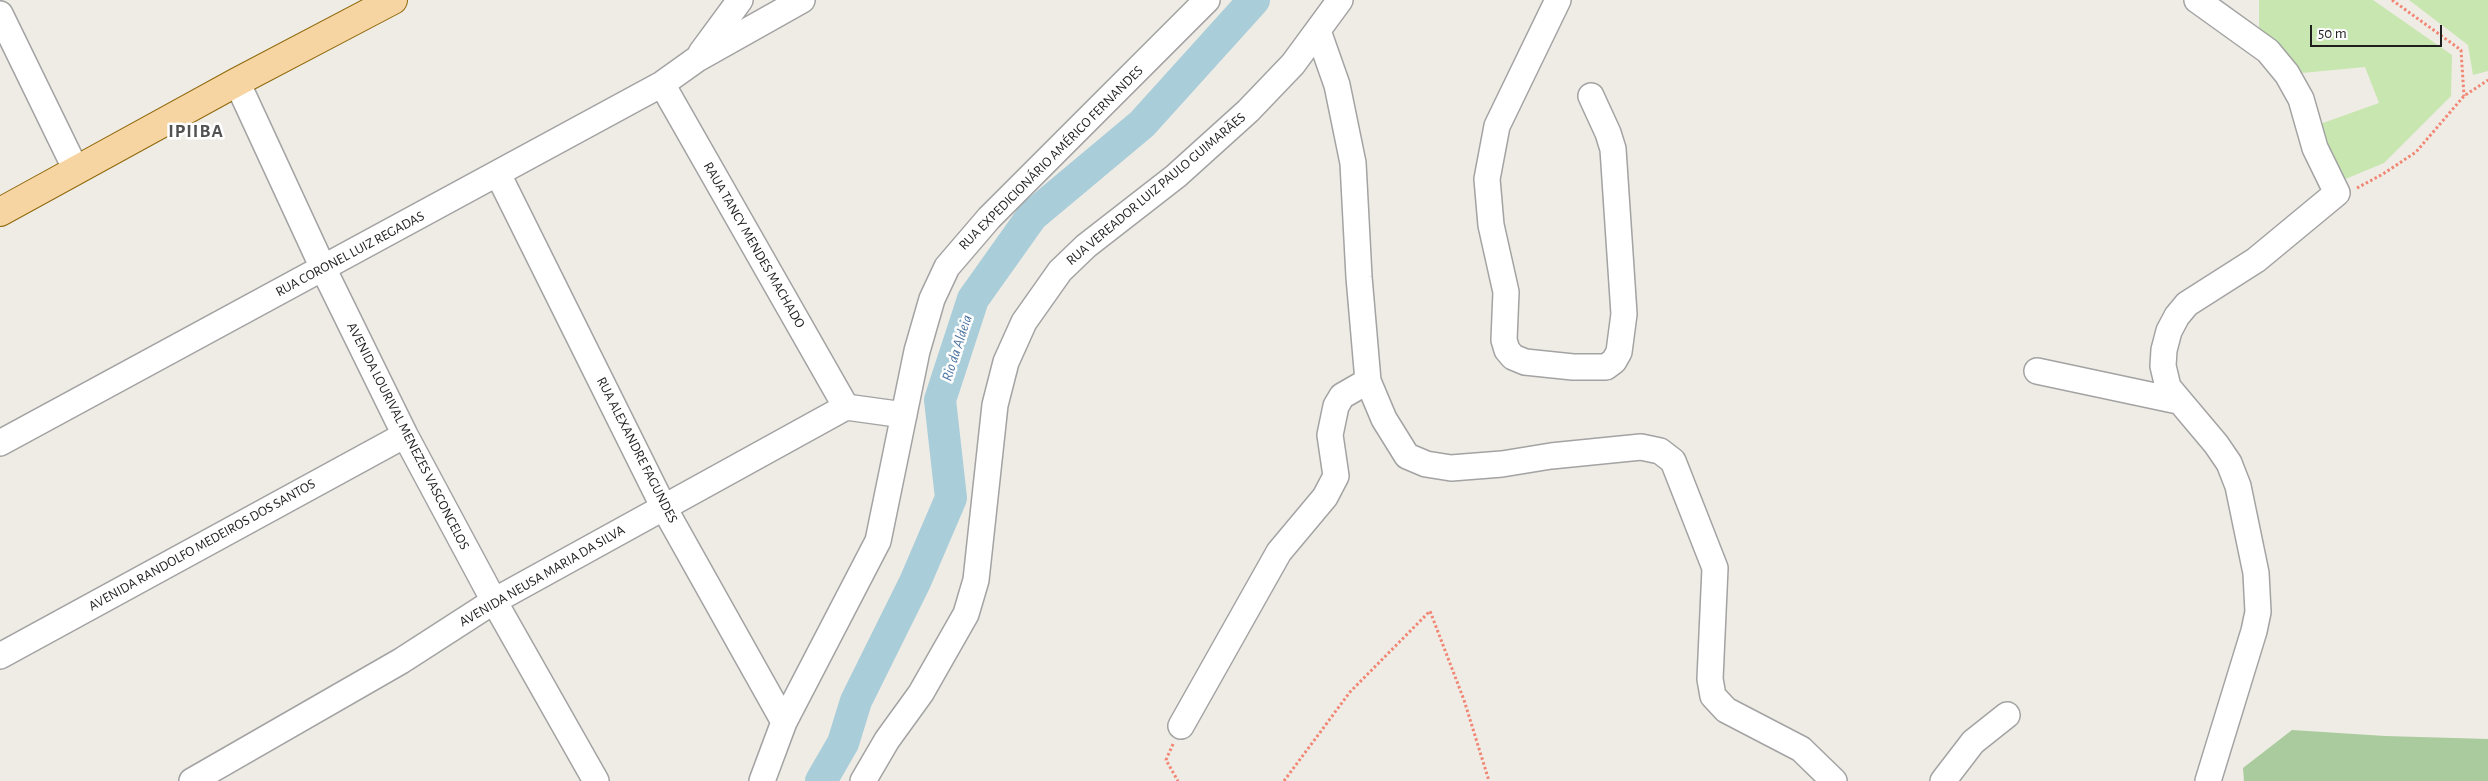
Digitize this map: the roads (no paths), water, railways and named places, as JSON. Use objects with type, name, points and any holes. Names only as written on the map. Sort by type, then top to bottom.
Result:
[{"type":"main road","points":[[0,212],[237,82],[392,0]]},
{"type":"street","name":"RUA CORONEL LUIZ REGADAS","points":[[697,59],[740,0]]},
{"type":"street","name":"RUA EXPEDICIONÁRIO AMÉRICO FERNANDES","points":[[762,781],[784,722],[878,541],[922,332],[932,299],[947,267],[1003,204],[1207,0]]},
{"type":"street","name":"RUA VEREADOR LUIZ PAULO GUIMARÃES","points":[[863,781],[887,740],[921,694],[966,614],[976,580],[995,405],[1006,362],[1024,322],[1060,271],[1086,246],[1176,176],[1248,111],[1293,64],[1340,0]]},
{"type":"street","points":[[1558,0],[1496,126],[1487,179],[1491,225],[1506,292],[1504,340],[1507,350],[1513,357],[1525,362],[1573,367],[1606,366],[1614,361],[1619,352],[1624,314],[1613,149],[1608,133],[1591,96]]},
{"type":"street","points":[[2197,0],[2268,51],[2287,74],[2301,99],[2323,166],[2337,193],[2256,260],[2187,304],[2176,316],[2169,331],[2163,366],[2168,387],[2216,444],[2229,463],[2238,486],[2256,574],[2258,612],[2254,631],[2208,781]]},
{"type":"street","name":"RUA CORONEL LUIZ REGADAS","points":[[0,444],[662,84],[697,59],[793,2]]},
{"type":"street","points":[[0,14],[76,170]]},
{"type":"street","points":[[1318,31],[1337,86],[1353,163],[1359,277],[1368,381],[1384,419],[1407,456],[1426,464],[1451,468],[1640,448],[1660,451],[1673,461],[1715,568],[1710,679],[1713,696],[1726,710],[1801,749],[1834,781]]},
{"type":"street","name":"AVENIDA LOURIVAL MENEZES VASCONCELOS","points":[[237,82],[323,268],[405,435],[587,778]]},
{"type":"street","name":"RAUA TANCY MENDES MACHADO","points":[[662,84],[846,407]]},
{"type":"street","name":"RUA ALEXANDRE FAGUNDES","points":[[498,174],[663,506],[784,722]]},
{"type":"street","points":[[2037,371],[2178,401]]},
{"type":"street","points":[[1181,726],[1279,552],[1325,498],[1336,476],[1330,435],[1336,406],[1342,396],[1368,381]]},
{"type":"street","points":[[846,407],[904,415]]},
{"type":"street","name":"AVENIDA NEUSA MARIA DA SILVA","points":[[192,781],[401,661],[494,601],[663,506],[846,407]]},
{"type":"street","name":"AVENIDA RANDOLFO MEDEIROS DOS SANTOS","points":[[0,656],[405,435]]},
{"type":"street","points":[[1943,781],[1973,742],[2007,715]]},
{"type":"waterway","name":"Rio da Aldeia","points":[[821,781],[843,743],[856,701],[915,582],[951,498],[940,400],[973,299],[1032,216],[1142,124],[1254,0]]},
{"type":"district","name":"IPIIBA","points":[[196,131]]}]
